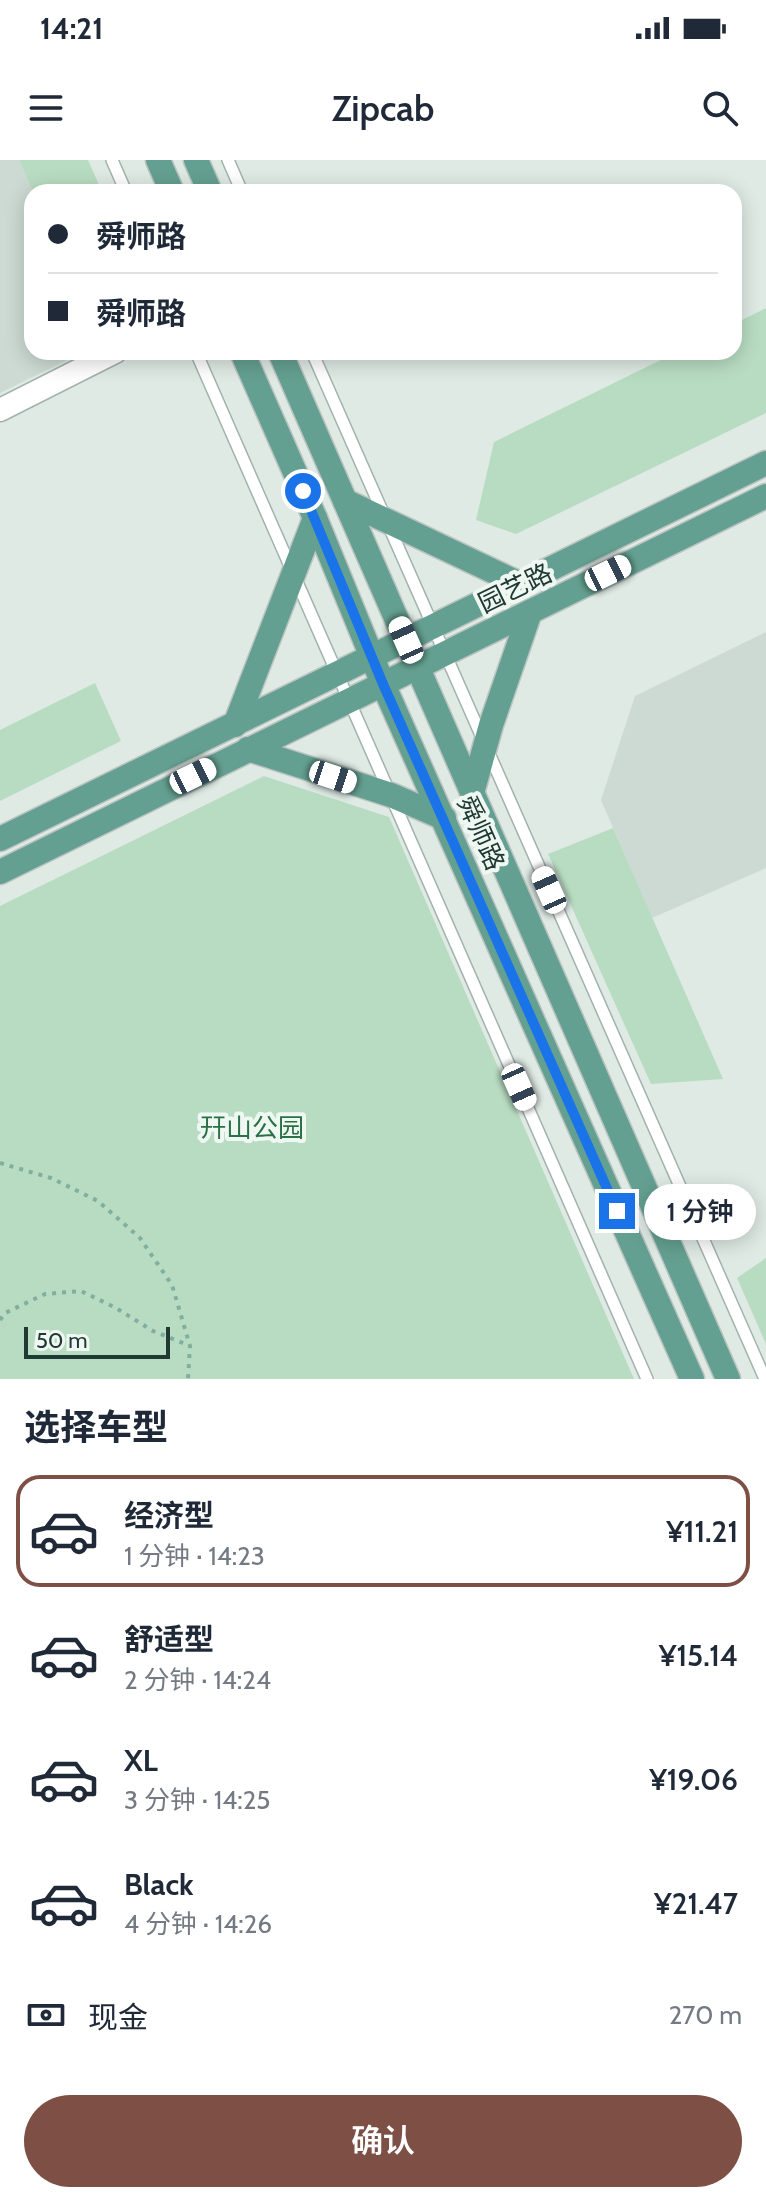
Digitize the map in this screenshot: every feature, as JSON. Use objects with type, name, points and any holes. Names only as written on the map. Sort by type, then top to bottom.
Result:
[{"type":"main road","points":[[158,160],[168,184]]},
{"type":"main road","points":[[196,160],[206,184]]},
{"type":"main road","name":"舜师路","points":[[246,360],[383,684],[692,1379]]},
{"type":"main road","name":"舜师路","points":[[283,360],[728,1379]]},
{"type":"main road","points":[[0,839],[766,463]]},
{"type":"main road","name":"园艺路","points":[[0,872],[766,496]]},
{"type":"main road","points":[[345,501],[522,585]]},
{"type":"main road","points":[[235,725],[315,518]]},
{"type":"main road","points":[[472,793],[491,725],[530,612]]},
{"type":"main road","points":[[248,749],[391,795],[444,818]]},
{"type":"street","points":[[0,410],[99,360]]},
{"type":"lane","points":[[112,160],[122,184]]},
{"type":"lane","points":[[228,160],[238,184]]},
{"type":"lane","points":[[199,360],[647,1379]]},
{"type":"lane","points":[[315,360],[765,1379]]},
{"type":"path","points":[[0,1163],[51,1178],[98,1201],[140,1238],[172,1285],[190,1346],[188,1379]]},
{"type":"path","points":[[0,1320],[5,1313],[45,1294],[81,1291],[153,1331],[190,1346]]},
{"type":"shaded area","points":[[0,160],[19,160],[30,184],[24,184],[24,360],[68,360],[0,393]]},
{"type":"shaded area","points":[[766,632],[766,868],[652,918],[601,800],[635,696]]},
{"type":"green space","points":[[19,160],[88,160],[98,184],[30,184]]},
{"type":"green space","points":[[766,308],[766,413],[516,534],[476,520],[494,442],[661,360],[742,360],[742,320]]},
{"type":"green space","points":[[95,683],[121,741],[0,801],[0,730]]},
{"type":"green space","name":"幵山公园","points":[[264,776],[389,817],[634,1379],[0,1379],[0,906]]},
{"type":"green space","points":[[613,828],[723,1079],[651,1084],[548,854]]},
{"type":"green space","points":[[766,1258],[766,1344],[737,1278]]},
{"type":"route","points":[[303,491],[383,684],[617,1211]]}]
